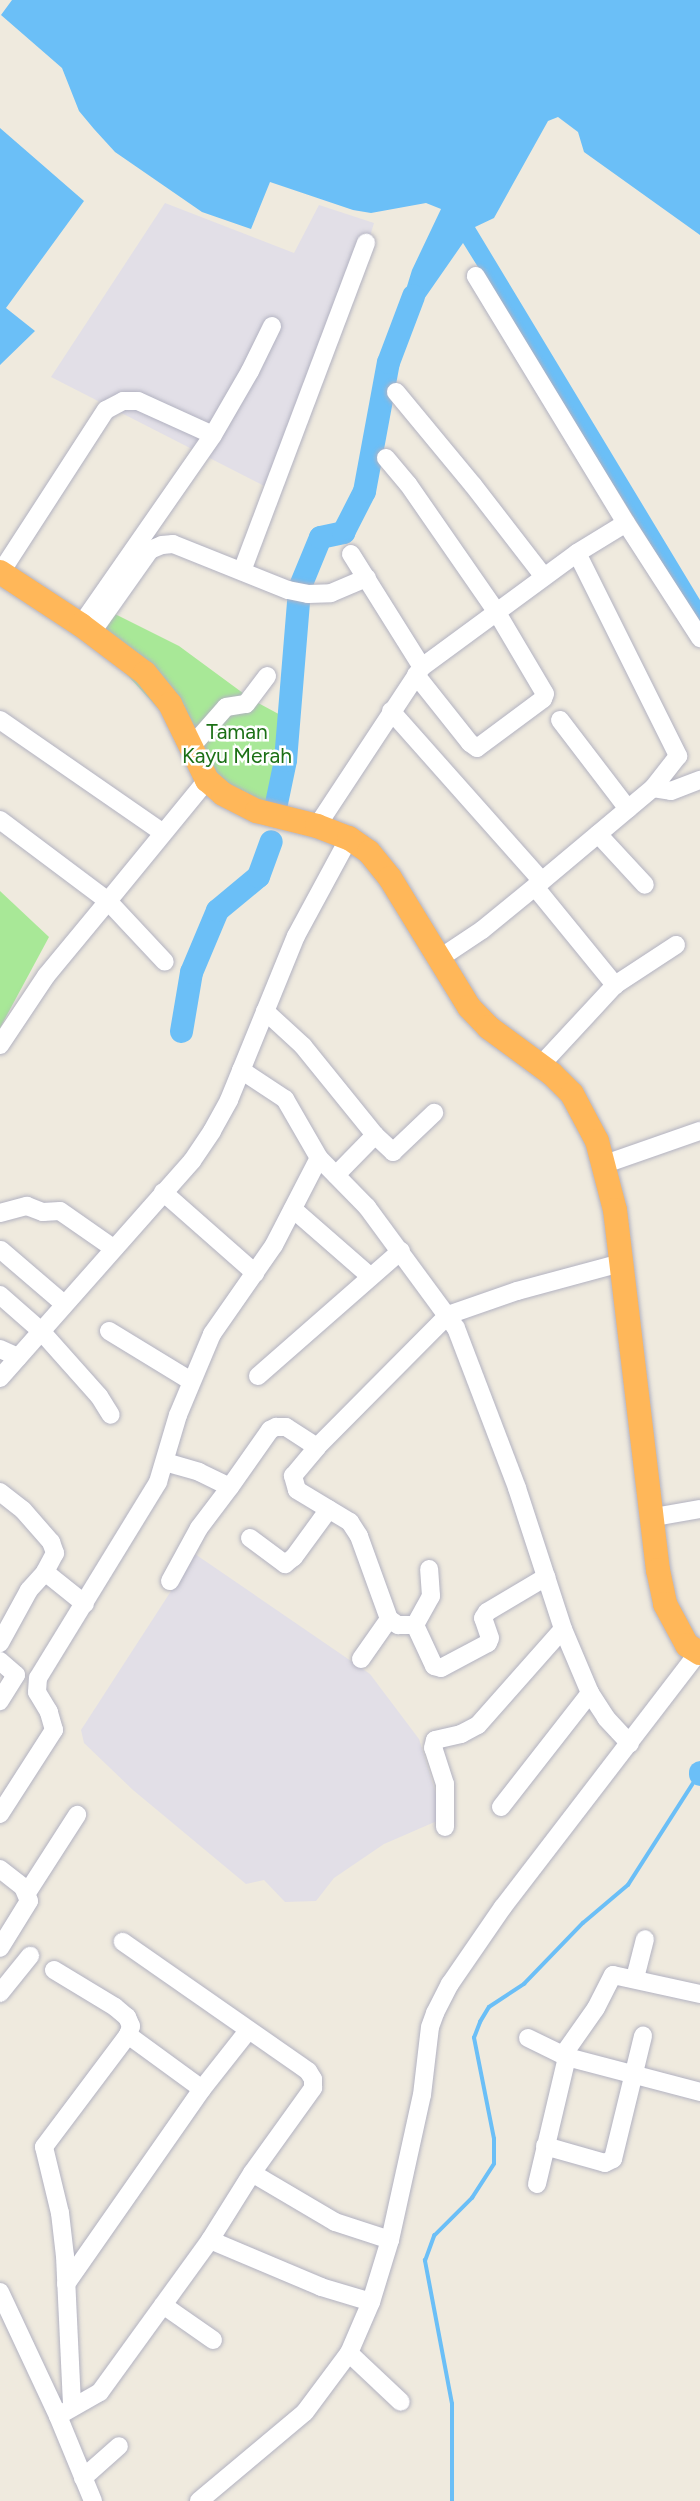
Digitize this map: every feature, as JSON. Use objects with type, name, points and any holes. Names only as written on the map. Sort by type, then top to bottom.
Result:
[{"type":"highway","points":[[0,572],[86,629],[145,673],[170,704],[207,780],[237,803],[257,811],[317,826],[349,838],[369,852],[390,878],[469,1007],[488,1027],[541,1065],[572,1094],[597,1140],[605,1164],[621,1263],[665,1604],[687,1646],[699,1653]]},
{"type":"street","points":[[242,571],[366,243]]},
{"type":"street","points":[[476,276],[626,523],[700,638]]},
{"type":"street","points":[[86,629],[213,435],[272,326]]},
{"type":"street","points":[[396,392],[544,577]]},
{"type":"street","points":[[0,572],[106,410],[123,401],[138,401],[213,435]]},
{"type":"street","points":[[351,554],[419,671],[470,743],[477,748],[543,699],[544,687],[496,611],[408,484],[386,458]]},
{"type":"street","points":[[317,826],[419,671],[577,553],[626,523]]},
{"type":"street","points":[[86,629],[150,550],[162,545],[173,544],[288,590],[308,594],[331,593],[367,578]]},
{"type":"street","points":[[440,958],[482,930],[653,788],[678,755],[577,553]]},
{"type":"street","points":[[191,747],[226,707],[246,704],[267,676]]},
{"type":"street","points":[[391,711],[539,884],[615,985]]},
{"type":"street","points":[[0,720],[163,832]]},
{"type":"street","points":[[560,720],[628,809]]},
{"type":"street","points":[[0,1045],[46,976],[207,780]]},
{"type":"street","points":[[653,788],[671,791],[700,780]]},
{"type":"street","points":[[0,820],[108,901],[165,962]]},
{"type":"street","points":[[598,834],[645,885]]},
{"type":"street","points":[[0,1378],[192,1161],[212,1131],[296,936],[349,838]]},
{"type":"street","points":[[541,1065],[615,985],[676,946]]},
{"type":"street","points":[[265,1011],[303,1046],[375,1135],[393,1152],[434,1113]]},
{"type":"street","points":[[240,1070],[285,1099],[319,1158],[367,1207],[456,1328],[517,1488],[564,1629],[590,1693],[606,1718],[630,1744]]},
{"type":"street","points":[[605,1164],[700,1131]]},
{"type":"street","points":[[336,1175],[375,1135]]},
{"type":"street","points":[[0,1814],[51,1739],[53,1721],[36,1686],[151,1495],[165,1462],[191,1381],[212,1334],[255,1273],[319,1158]]},
{"type":"street","points":[[163,1192],[255,1273]]},
{"type":"street","points":[[0,1213],[27,1206],[43,1212],[60,1211],[113,1248]]},
{"type":"street","points":[[293,1209],[371,1277]]},
{"type":"street","points":[[1,1250],[64,1304]]},
{"type":"street","points":[[258,1376],[401,1251]]},
{"type":"street","points":[[415,1625],[398,1625],[389,1619],[359,1536],[350,1522],[294,1485],[293,1476],[317,1447],[448,1315],[517,1291],[621,1263]]},
{"type":"street","points":[[0,1295],[41,1331],[99,1396],[111,1415]]},
{"type":"street","points":[[109,1331],[191,1381]]},
{"type":"street","points":[[0,1349],[18,1357]]},
{"type":"street","points":[[170,1581],[199,1528],[270,1430],[286,1427],[317,1447]]},
{"type":"street","points":[[165,1462],[199,1472],[230,1487]]},
{"type":"street","points":[[0,1492],[23,1510],[51,1542],[55,1553],[45,1572],[29,1590],[0,1643]]},
{"type":"street","points":[[654,1517],[700,1509]]},
{"type":"street","points":[[250,1538],[285,1564],[294,1558],[329,1510]]},
{"type":"street","points":[[415,1625],[431,1596],[429,1569]]},
{"type":"street","points":[[45,1572],[85,1604]]},
{"type":"street","points":[[415,1625],[434,1666],[441,1668],[488,1643],[490,1638],[483,1618],[487,1612],[546,1577]]},
{"type":"street","points":[[360,1659],[389,1619]]},
{"type":"street","points":[[445,1828],[445,1784],[433,1748],[435,1740],[461,1734],[478,1726],[564,1629]]},
{"type":"street","points":[[199,2501],[305,2412],[349,2353],[371,2301],[390,2240],[420,2107],[430,2027],[435,2013],[450,1984],[503,1907],[699,1653]]},
{"type":"street","points":[[0,1661],[16,1675],[0,1701]]},
{"type":"street","points":[[501,1807],[590,1693]]},
{"type":"street","points":[[27,1893],[77,1815]]},
{"type":"street","points":[[0,1869],[27,1893],[29,1903],[0,1948]]},
{"type":"street","points":[[635,1978],[645,1939]]},
{"type":"street","points":[[65,2412],[100,2392],[210,2240],[313,2088],[313,2079],[308,2071],[247,2032],[122,1942]]},
{"type":"street","points":[[0,1993],[30,1956]]},
{"type":"street","points":[[54,1970],[127,2017],[131,2026],[128,2035],[44,2147],[60,2213],[66,2284],[65,2412]]},
{"type":"street","points":[[537,2184],[565,2056],[596,2008],[609,1978],[619,1974],[700,1994]]},
{"type":"street","points":[[66,2284],[202,2089],[247,2032]]},
{"type":"street","points":[[128,2035],[202,2089]]},
{"type":"street","points":[[545,2146],[610,2162],[635,2075],[643,2036]]},
{"type":"street","points":[[528,2038],[565,2056],[700,2092]]},
{"type":"street","points":[[253,2173],[335,2222],[390,2240]]},
{"type":"street","points":[[210,2240],[321,2287],[371,2301]]},
{"type":"street","points":[[0,2292],[65,2412],[83,2478],[93,2501]]},
{"type":"street","points":[[163,2305],[213,2340]]},
{"type":"street","points":[[349,2353],[401,2402]]},
{"type":"street","points":[[83,2478],[119,2446]]},
{"type":"shaded area","points":[[165,203],[294,253],[319,205],[374,223],[344,324],[278,493],[51,377]]},
{"type":"shaded area","points":[[195,1554],[370,1674],[419,1739],[437,1798],[437,1821],[384,1844],[334,1878],[316,1901],[285,1902],[264,1880],[246,1884],[133,1790],[84,1743],[81,1730]]},
{"type":"green space","name":"Taman Kayu Merah","points":[[111,612],[179,646],[251,699],[286,718],[282,762],[273,798],[255,808],[227,794],[168,719],[105,651],[91,641]]},
{"type":"green space","points":[[0,891],[49,937],[0,1028]]},
{"type":"water","points":[[12,0],[700,0],[700,235],[584,152],[578,132],[558,117],[548,121],[494,218],[475,227],[700,600],[700,624],[463,243],[406,325],[396,322],[412,270],[441,209],[426,203],[371,213],[353,210],[270,182],[251,229],[202,212],[115,152],[94,129],[79,111],[62,68],[1,15]]},
{"type":"water","points":[[0,128],[84,201],[6,308],[35,331],[0,365]]},
{"type":"waterway","points":[[276,803],[285,760],[299,588],[320,537],[343,532],[364,491],[388,362],[413,296]]},
{"type":"waterway","points":[[181,1031],[191,972],[217,910],[258,876],[271,841]]},
{"type":"waterway","points":[[452,2501],[452,2404],[425,2261],[434,2236],[472,2198],[494,2164],[494,2139],[474,2038],[489,2007],[524,1984],[583,1923],[628,1885],[699,1774]]}]
